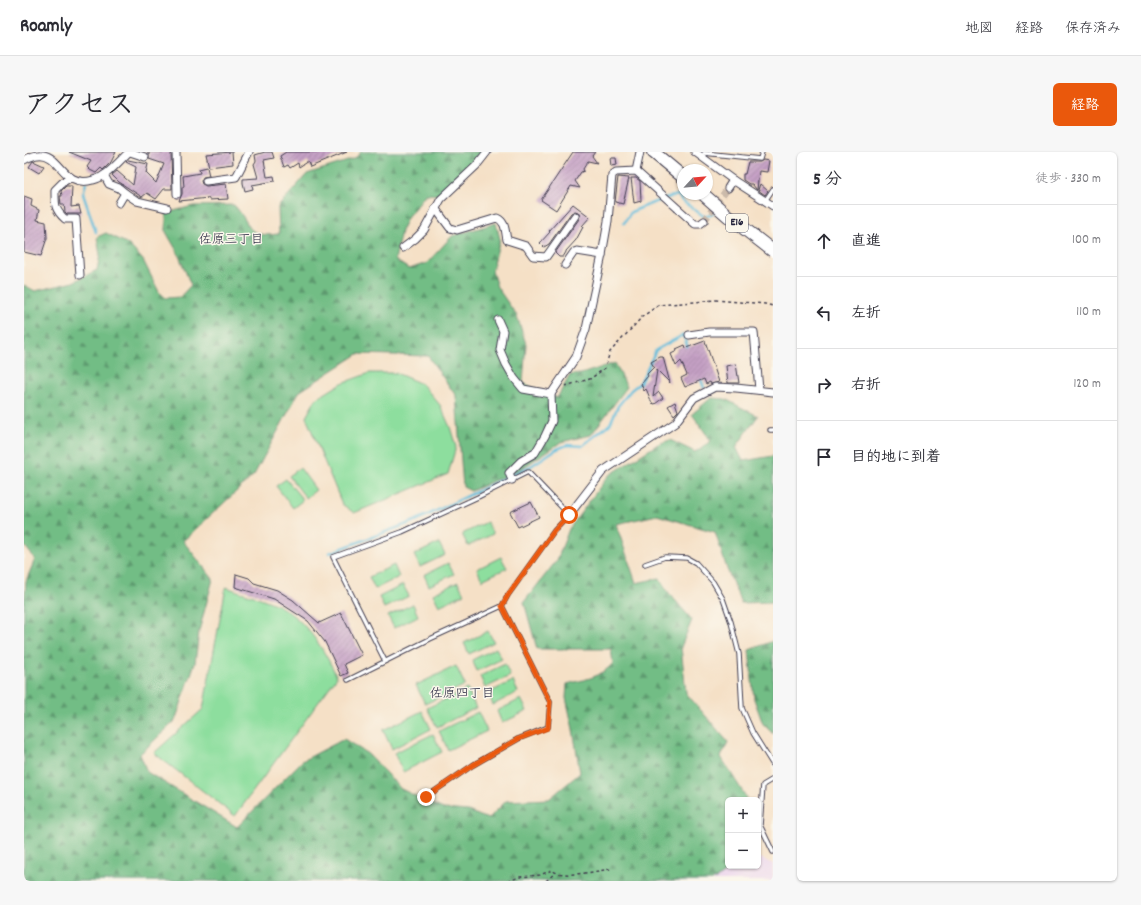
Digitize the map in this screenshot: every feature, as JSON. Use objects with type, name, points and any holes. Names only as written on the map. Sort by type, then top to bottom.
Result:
[{"type":"highway","points":[[653,152],[677,172]]},
{"type":"highway","points":[[660,152],[677,166]]},
{"type":"highway","name":"E16","points":[[713,197],[773,245]]},
{"type":"highway","name":"E16","points":[[710,200],[773,251]]},
{"type":"street","points":[[24,160],[39,154],[53,158],[70,178],[80,181],[94,180],[104,175],[130,152],[146,158]]},
{"type":"street","points":[[176,152],[177,194]]},
{"type":"street","points":[[206,181],[236,177],[249,152]]},
{"type":"street","points":[[403,248],[424,230],[441,199],[476,166],[487,152]]},
{"type":"street","points":[[636,171],[640,152]]},
{"type":"street","points":[[695,152],[704,154],[733,180],[773,206]]},
{"type":"street","points":[[512,480],[509,473],[521,461],[535,453],[552,421],[553,391],[576,357],[586,329],[608,221],[612,175],[616,172],[636,171],[695,224],[700,224],[704,221]]},
{"type":"street","points":[[104,175],[109,184],[119,188],[137,201],[167,208]]},
{"type":"street","points":[[70,178],[63,182],[55,190],[55,202],[58,212],[65,219],[76,219],[80,275]]},
{"type":"street","points":[[728,188],[733,180]]},
{"type":"street","points":[[119,203],[125,193]]},
{"type":"street","points":[[435,208],[450,228],[457,230],[497,218],[502,220],[507,240],[526,246],[533,256],[546,257],[575,216]]},
{"type":"street","points":[[565,265],[574,252],[577,251],[602,255]]},
{"type":"street","points":[[498,320],[503,331],[500,350],[514,378],[523,389],[553,391]]},
{"type":"street","points":[[688,335],[708,332],[754,332],[759,390]]},
{"type":"street","points":[[569,515],[603,471],[675,423],[694,398],[715,387],[773,392]]},
{"type":"lane","points":[[704,154],[760,159],[762,152]]},
{"type":"lane","points":[[764,201],[773,189]]},
{"type":"lane","points":[[348,680],[430,638],[502,606],[508,595],[550,537],[569,515],[528,472],[402,532],[333,557],[385,661]]},
{"type":"lane","points":[[645,564],[665,557],[687,558],[696,563],[713,582],[723,599],[733,628],[739,654],[742,708],[753,733],[773,765]]},
{"type":"lane","points":[[426,797],[473,765],[518,739],[548,728],[550,702],[502,606]]},
{"type":"lane","points":[[773,779],[763,785],[760,825],[773,852]]},
{"type":"path","points":[[553,391],[590,379],[605,368],[610,352],[643,316],[659,305],[716,300],[773,306]]},
{"type":"path","points":[[508,881],[520,877],[540,875],[552,870],[555,873],[575,875],[590,871],[611,869]]},
{"type":"path","points":[[546,881],[555,873]]},
{"type":"shaded area","points":[[761,858],[773,864],[773,881],[702,881],[725,869],[761,869]]},
{"type":"green space","points":[[361,152],[485,152],[468,165],[439,195],[426,194],[408,216],[401,231],[395,260],[409,269],[427,263],[452,236],[496,223],[500,239],[492,271],[497,287],[517,316],[526,344],[523,383],[557,398],[570,375],[581,374],[615,363],[627,387],[591,435],[561,442],[522,468],[471,491],[463,487],[456,396],[428,356],[358,354],[299,392],[254,475],[183,541],[213,579],[199,631],[195,663],[175,721],[140,754],[147,772],[237,827],[302,761],[344,739],[368,754],[401,789],[443,809],[468,811],[488,819],[506,801],[549,799],[580,773],[566,698],[567,684],[598,675],[613,663],[611,649],[537,649],[524,602],[557,560],[569,529],[608,476],[658,444],[670,440],[695,452],[711,441],[692,414],[711,398],[725,399],[758,416],[736,447],[743,461],[773,456],[773,602],[741,603],[727,569],[715,532],[657,515],[616,524],[636,583],[659,578],[669,593],[692,620],[681,647],[686,693],[728,742],[721,757],[746,797],[725,797],[726,869],[723,875],[712,881],[24,881],[24,608],[26,581],[35,559],[24,545],[24,285],[35,291],[73,282],[97,270],[100,255],[97,237],[106,233],[128,244],[143,260],[159,292],[166,298],[180,297],[191,285],[177,251],[166,232],[166,213],[193,206],[234,205],[254,232],[268,235],[279,234],[278,207],[307,174],[354,159]]},
{"type":"green space","points":[[370,373],[396,373],[422,384],[440,405],[450,427],[456,447],[448,474],[354,513],[342,504],[306,417],[316,399],[342,383]]},
{"type":"green space","points":[[300,468],[316,490],[306,498],[289,476]]},
{"type":"green space","points":[[286,479],[303,500],[293,508],[276,486]]},
{"type":"green space","points":[[487,522],[493,534],[468,546],[462,534]]},
{"type":"green space","points":[[439,543],[445,555],[420,567],[414,555]]},
{"type":"green space","points":[[501,557],[507,568],[482,580],[477,569]]},
{"type":"green space","points":[[448,563],[454,574],[429,586],[424,575]]},
{"type":"green space","points":[[394,565],[399,577],[375,589],[369,577]]},
{"type":"green space","points":[[458,582],[464,594],[439,606],[433,594]]},
{"type":"green space","points":[[403,585],[409,596],[384,608],[379,597]]},
{"type":"green space","points":[[226,587],[273,603],[294,616],[319,644],[337,677],[235,816],[154,753],[203,709]]},
{"type":"green space","points":[[413,604],[418,616],[394,628],[388,616]]},
{"type":"green space","points":[[488,631],[494,642],[469,654],[464,643]]},
{"type":"green space","points":[[773,641],[773,734],[763,724],[754,699],[749,650]]},
{"type":"green space","points":[[496,648],[502,659],[477,671],[472,660]]},
{"type":"green space","points":[[505,664],[510,676],[485,688],[480,676]]},
{"type":"green space","points":[[456,666],[465,685],[425,704],[416,685]]},
{"type":"green space","points":[[513,681],[518,692],[493,705],[488,693]]},
{"type":"green space","points":[[467,689],[476,708],[437,727],[427,708]]},
{"type":"green space","points":[[521,699],[527,711],[502,723],[497,711]]},
{"type":"green space","points":[[422,711],[431,729],[392,749],[383,730]]},
{"type":"green space","points":[[478,712],[487,731],[448,750],[439,731]]},
{"type":"green space","points":[[433,734],[442,752],[403,772],[394,753]]},
{"type":"building","points":[[69,152],[116,152],[111,162],[103,170],[101,168],[96,173],[87,167],[91,161]]},
{"type":"building","points":[[149,152],[171,152],[172,189],[164,189],[156,199],[147,193],[142,197],[119,182],[112,175],[117,171],[133,185],[136,167],[126,162],[128,160],[148,164],[146,173],[156,183],[164,164],[149,159]]},
{"type":"building","points":[[232,152],[233,164],[209,167],[206,154]]},
{"type":"building","points":[[265,152],[272,152],[274,158],[264,160],[267,177],[274,176],[275,181],[252,185],[253,189],[245,191],[243,179],[258,178],[254,164],[256,161],[255,155]]},
{"type":"building","points":[[286,152],[347,152],[310,167],[308,161],[299,167],[298,163],[290,168],[288,165],[284,167],[280,156]]},
{"type":"building","points":[[573,152],[595,152],[592,156],[597,163],[588,161],[583,169],[584,171],[581,172],[575,181],[580,188],[571,186],[556,210],[541,200]]},
{"type":"building","points":[[610,158],[616,158],[617,165],[611,166]]},
{"type":"building","points":[[763,160],[769,161],[767,172],[759,171],[757,190],[752,184],[749,184],[743,180],[743,174],[745,174],[748,162],[760,162]]},
{"type":"building","points":[[33,161],[44,166],[39,173],[29,167]]},
{"type":"building","points":[[207,167],[209,176],[203,177],[201,181],[202,184],[206,186],[226,184],[228,199],[209,200],[209,198],[179,201],[182,194],[182,187],[184,187],[183,176],[200,173],[199,169]]},
{"type":"building","points":[[618,177],[629,178],[623,204],[615,202]]},
{"type":"building","points":[[631,178],[636,178],[640,181],[641,201],[634,203]]},
{"type":"building","points":[[760,184],[768,191],[765,195],[758,190]]},
{"type":"building","points":[[66,186],[72,186],[71,207],[79,206],[81,214],[67,214],[65,212],[64,204],[61,204],[60,196],[62,196],[61,191]]},
{"type":"building","points":[[24,196],[32,199],[31,206],[39,210],[37,220],[46,222],[47,238],[41,256],[24,252]]},
{"type":"building","points":[[573,204],[590,217],[582,226],[583,227],[576,240],[566,251],[563,257],[559,257],[555,253],[579,219],[580,216],[578,212],[575,211],[571,213],[549,244],[544,247],[540,243]]},
{"type":"building","points":[[705,341],[719,382],[711,384],[710,382],[706,384],[704,379],[685,387],[681,378],[687,375],[681,361],[676,366],[671,354],[677,351],[676,349],[685,345],[686,348]]},
{"type":"building","points":[[663,357],[670,383],[657,370],[653,397],[659,392],[663,398],[655,404],[652,403],[646,389],[644,391],[641,384],[648,376],[647,374],[654,367],[651,362]]},
{"type":"building","points":[[736,364],[739,383],[728,383],[726,366]]},
{"type":"building","points":[[675,402],[678,411],[674,415],[668,406]]},
{"type":"building","points":[[531,502],[539,517],[518,527],[510,512]]},
{"type":"building","points":[[236,574],[249,578],[254,583],[277,590],[293,600],[319,623],[341,613],[362,655],[344,664],[348,673],[341,676],[325,642],[308,621],[274,599],[235,587]]},
{"type":"waterway","points":[[86,183],[83,194],[96,232]]},
{"type":"waterway","points":[[624,223],[631,212],[660,200],[678,195],[682,201],[705,217],[713,214]]},
{"type":"waterway","points":[[329,553],[415,521],[531,466],[555,450],[567,445],[582,446],[610,424],[618,406],[631,390],[640,383],[656,350],[683,335],[689,350]]},
{"type":"waterway","points":[[700,377],[704,388]]},
{"type":"tunnel","points":[[704,221],[728,188]]},
{"type":"district","name":"佐原三丁目","points":[[231,240]]},
{"type":"district","name":"佐原四丁目","points":[[462,694]]},
{"type":"route","points":[[426,797],[473,765],[518,739],[548,728],[550,702],[502,606],[508,595],[554,531],[569,515]]}]
